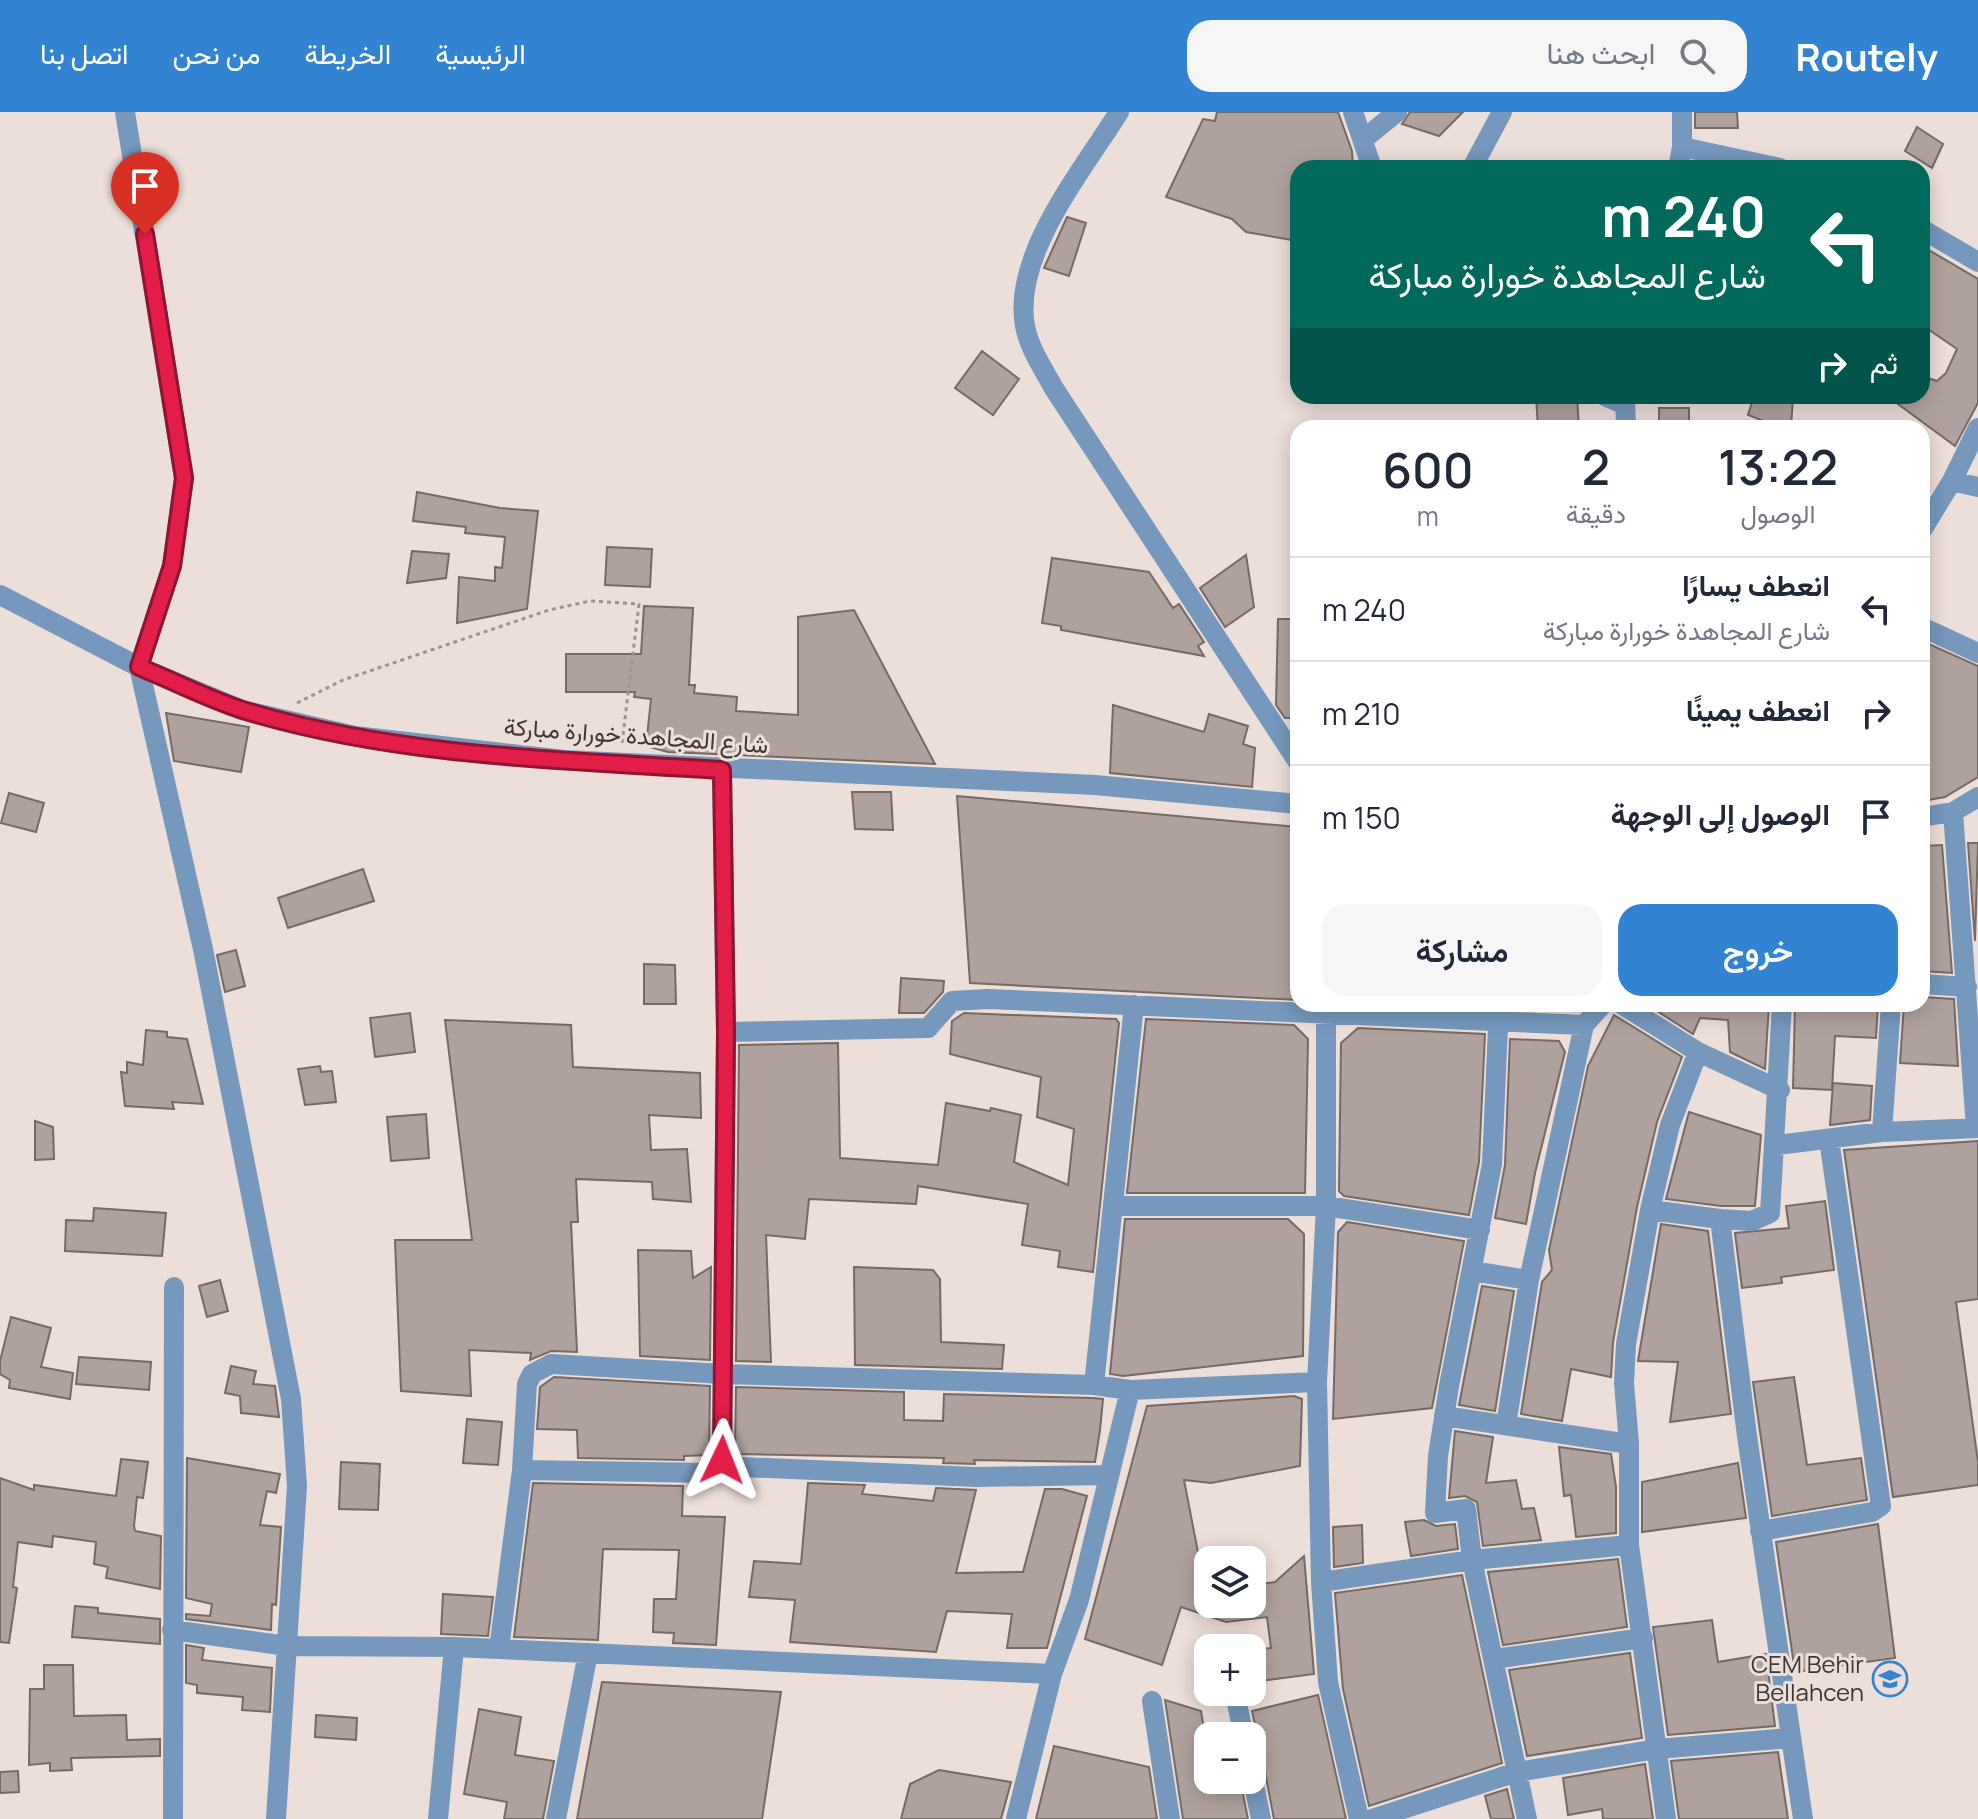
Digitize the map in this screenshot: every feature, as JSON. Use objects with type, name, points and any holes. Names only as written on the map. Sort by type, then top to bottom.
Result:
[{"type":"street","points":[[125,112],[184,478],[172,566],[139,667],[203,949],[291,1399],[297,1486],[276,1819]]},
{"type":"street","points":[[1119,112],[1034,254],[1022,305],[1025,329],[1053,387],[1290,750]]},
{"type":"street","points":[[1353,112],[1365,138],[1370,160]]},
{"type":"street","points":[[1365,138],[1397,112]]},
{"type":"street","points":[[1476,160],[1502,112]]},
{"type":"street","points":[[1680,160],[1682,112]]},
{"type":"street","points":[[1682,147],[1743,160]]},
{"type":"street","points":[[1930,234],[1978,262]]},
{"type":"street","points":[[1930,517],[1978,428]]},
{"type":"street","points":[[1952,481],[1978,487]]},
{"type":"street","name":"شارع المجاهدة خورارة مباركة","points":[[0,595],[139,667],[242,710],[412,745],[722,770],[1095,785],[1290,803]]},
{"type":"street","points":[[1930,631],[1978,653]]},
{"type":"street","points":[[522,1470],[713,1473],[719,1466],[723,1452],[726,1032],[722,770]]},
{"type":"street","points":[[1930,816],[1953,812],[1978,797]]},
{"type":"street","points":[[1777,1145],[1882,1132],[1977,1128],[1974,1021],[1967,987],[1953,812]]},
{"type":"street","points":[[1930,985],[1967,987]]},
{"type":"street","points":[[726,1032],[928,1028],[952,1001],[1290,1008]]},
{"type":"street","points":[[1094,1385],[1134,1005]]},
{"type":"street","points":[[1326,1012],[1326,1206],[1317,1382],[1321,1582],[1328,1682],[1359,1819]]},
{"type":"street","points":[[1430,1012],[1499,1014],[1584,1025]]},
{"type":"street","points":[[1506,1425],[1529,1280],[1584,1025],[1596,1012]]},
{"type":"street","points":[[1634,1012],[1698,1052],[1780,1090]]},
{"type":"street","points":[[1650,1210],[1752,1221],[1770,1213],[1777,1145],[1782,1012]]},
{"type":"street","points":[[1882,1132],[1890,1012]]},
{"type":"street","points":[[1499,1014],[1492,1164],[1444,1416],[1435,1513],[1466,1509],[1472,1560],[1527,1819]]},
{"type":"street","points":[[1666,1819],[1629,1545],[1629,1444],[1624,1383],[1626,1344],[1650,1210],[1670,1125],[1698,1052]]},
{"type":"street","points":[[1760,1531],[1872,1512],[1881,1506],[1829,1139]]},
{"type":"street","points":[[1115,1206],[1326,1206],[1480,1230]]},
{"type":"street","points":[[1720,1219],[1760,1531],[1803,1819]]},
{"type":"street","points":[[1472,1271],[1529,1280]]},
{"type":"street","points":[[173,1819],[174,1287]]},
{"type":"street","points":[[499,1649],[522,1470],[527,1384],[539,1368],[551,1364],[723,1374],[1094,1385],[1130,1390],[1317,1382]]},
{"type":"street","points":[[1016,1819],[1052,1674],[1079,1600],[1106,1475],[1130,1390]]},
{"type":"street","points":[[1444,1416],[1629,1444]]},
{"type":"street","points":[[719,1466],[976,1477],[1106,1475]]},
{"type":"street","points":[[1321,1582],[1472,1560],[1629,1545]]},
{"type":"street","points":[[172,1630],[287,1646],[454,1647],[1052,1674]]},
{"type":"street","points":[[1494,1659],[1643,1638]]},
{"type":"street","points":[[438,1819],[454,1647]]},
{"type":"street","points":[[556,1819],[588,1653]]},
{"type":"street","points":[[1152,1701],[1170,1819]]},
{"type":"street","points":[[1372,1819],[1517,1772],[1657,1749],[1791,1738]]},
{"type":"street","points":[[1256,1794],[1261,1819]]},
{"type":"path","points":[[269,717],[343,680],[549,610],[590,601],[639,604],[619,763]]},
{"type":"building","points":[[1217,112],[1338,112],[1353,160],[1290,160],[1290,240],[1246,232],[1232,219],[1166,197],[1203,119],[1215,121]]},
{"type":"building","points":[[1410,112],[1463,112],[1439,136],[1402,124]]},
{"type":"building","points":[[1695,112],[1737,112],[1738,128],[1695,128]]},
{"type":"building","points":[[1917,127],[1943,144],[1932,168],[1930,160],[1919,160],[1905,151]]},
{"type":"building","points":[[1067,217],[1086,223],[1069,276],[1044,268]]},
{"type":"building","points":[[1930,251],[1978,279],[1978,403],[1955,446],[1930,428],[1930,420],[1920,420],[1898,404],[1930,404],[1930,379],[1937,381],[1946,373],[1957,349],[1930,330]]},
{"type":"building","points":[[982,351],[1019,379],[993,415],[955,388]]},
{"type":"building","points":[[1536,404],[1578,404],[1578,420],[1538,420]]},
{"type":"building","points":[[1751,404],[1792,404],[1792,420],[1761,420],[1748,415]]},
{"type":"building","points":[[1659,408],[1689,408],[1689,420],[1659,420]]},
{"type":"building","points":[[417,492],[500,508],[538,511],[527,609],[457,623],[459,577],[495,581],[495,567],[502,568],[505,537],[465,533],[466,527],[413,521]]},
{"type":"building","points":[[607,547],[652,549],[650,587],[605,585]]},
{"type":"building","points":[[412,551],[449,554],[446,578],[407,583]]},
{"type":"building","points":[[1246,555],[1254,607],[1225,627],[1200,588]]},
{"type":"building","points":[[1052,558],[1149,572],[1173,608],[1179,604],[1204,642],[1198,646],[1204,656],[1061,630],[1061,626],[1042,623]]},
{"type":"building","points":[[644,606],[693,608],[689,685],[695,685],[694,693],[737,697],[736,711],[798,715],[798,617],[854,610],[935,764],[668,752],[646,746],[651,699],[634,697],[635,692],[566,692],[566,654],[641,654]]},
{"type":"building","points":[[1278,619],[1290,619],[1290,718],[1285,718],[1276,705]]},
{"type":"building","points":[[1930,645],[1978,666],[1978,777],[1945,797],[1930,800]]},
{"type":"building","points":[[1113,705],[1204,732],[1209,714],[1248,726],[1243,744],[1255,748],[1252,787],[1110,773]]},
{"type":"building","points":[[166,713],[249,727],[241,772],[174,761]]},
{"type":"building","points":[[852,792],[891,792],[893,830],[855,829]]},
{"type":"building","points":[[9,793],[44,803],[36,832],[1,823]]},
{"type":"building","points":[[957,796],[1290,826],[1290,1000],[970,983]]},
{"type":"building","points":[[1968,843],[1978,843],[1975,941]]},
{"type":"building","points":[[1942,845],[1952,973],[1930,972],[1930,846]]},
{"type":"building","points":[[363,869],[374,901],[288,928],[278,898]]},
{"type":"building","points":[[236,950],[245,986],[225,992],[217,955]]},
{"type":"building","points":[[644,964],[675,965],[676,1004],[644,1004]]},
{"type":"building","points":[[901,978],[944,981],[943,992],[924,1013],[899,1013]]},
{"type":"building","points":[[1930,998],[1954,999],[1958,1066],[1900,1063],[1903,1012],[1930,1012]]},
{"type":"building","points":[[1659,1012],[1769,1012],[1765,1069],[1730,1052],[1728,1020],[1700,1018],[1693,1034]]},
{"type":"building","points":[[1795,1012],[1878,1012],[1876,1038],[1835,1036],[1832,1090],[1793,1088]]},
{"type":"building","points":[[410,1013],[415,1052],[375,1057],[370,1018]]},
{"type":"building","points":[[964,1013],[1116,1019],[1119,1023],[1093,1272],[1058,1267],[1060,1251],[1022,1245],[1028,1204],[918,1186],[916,1204],[809,1199],[805,1239],[766,1235],[771,1362],[736,1361],[739,1045],[838,1043],[840,1158],[938,1165],[946,1103],[990,1111],[991,1108],[1021,1115],[1014,1162],[1068,1185],[1074,1129],[1037,1117],[1041,1077],[950,1054],[952,1021]]},
{"type":"building","points":[[1614,1015],[1682,1057],[1657,1122],[1637,1207],[1613,1342],[1611,1377],[1571,1369],[1562,1421],[1521,1414],[1542,1282],[1552,1270],[1549,1250],[1588,1066]]},
{"type":"building","points":[[1146,1019],[1294,1025],[1308,1039],[1305,1193],[1127,1193]]},
{"type":"building","points":[[445,1020],[571,1025],[573,1067],[700,1073],[701,1118],[649,1115],[651,1150],[687,1149],[691,1202],[653,1199],[652,1182],[576,1179],[578,1222],[571,1222],[577,1352],[551,1351],[530,1360],[531,1353],[469,1350],[471,1396],[401,1391],[395,1240],[472,1240]]},
{"type":"building","points":[[1358,1028],[1485,1034],[1479,1162],[1469,1215],[1344,1196],[1339,1191],[1341,1043]]},
{"type":"building","points":[[146,1030],[167,1032],[167,1037],[187,1039],[203,1104],[172,1102],[174,1109],[125,1106],[121,1072],[127,1073],[127,1062],[143,1065]]},
{"type":"building","points":[[1510,1039],[1559,1041],[1565,1052],[1535,1173],[1526,1224],[1495,1218],[1505,1165]]},
{"type":"building","points":[[320,1066],[321,1072],[332,1071],[336,1102],[305,1105],[298,1069]]},
{"type":"building","points":[[1833,1083],[1872,1086],[1870,1120],[1830,1125]]},
{"type":"building","points":[[1689,1112],[1761,1135],[1755,1206],[1721,1206],[1666,1199]]},
{"type":"building","points":[[426,1114],[429,1158],[391,1161],[387,1117]]},
{"type":"building","points":[[35,1121],[53,1127],[54,1159],[35,1160]]},
{"type":"building","points":[[1978,1141],[1978,1299],[1956,1302],[1978,1462],[1978,1485],[1893,1497],[1844,1150]]},
{"type":"building","points":[[1825,1201],[1834,1270],[1781,1277],[1782,1283],[1742,1288],[1735,1233],[1789,1228],[1786,1206]]},
{"type":"building","points":[[94,1208],[166,1213],[162,1256],[65,1251],[66,1220],[93,1221]]},
{"type":"building","points":[[1125,1219],[1288,1219],[1304,1234],[1303,1356],[1123,1376],[1110,1374]]},
{"type":"building","points":[[1347,1222],[1464,1241],[1432,1408],[1333,1419],[1338,1232]]},
{"type":"building","points":[[1661,1224],[1708,1231],[1731,1414],[1670,1422],[1678,1362],[1638,1361]]},
{"type":"building","points":[[638,1250],[691,1251],[693,1278],[711,1267],[710,1360],[640,1356]]},
{"type":"building","points":[[854,1267],[933,1270],[940,1279],[941,1342],[1004,1345],[1002,1369],[855,1365]]},
{"type":"building","points":[[220,1280],[228,1311],[207,1317],[199,1286]]},
{"type":"building","points":[[1482,1286],[1514,1291],[1495,1411],[1459,1405]]},
{"type":"building","points":[[11,1317],[51,1328],[41,1367],[73,1373],[70,1399],[9,1388],[10,1380],[0,1374],[0,1361]]},
{"type":"building","points":[[79,1357],[151,1362],[149,1390],[76,1384]]},
{"type":"building","points":[[231,1366],[256,1371],[253,1384],[275,1386],[279,1417],[241,1413],[240,1396],[225,1393]]},
{"type":"building","points":[[554,1377],[710,1386],[709,1455],[684,1456],[684,1460],[578,1458],[577,1430],[537,1429],[540,1387]]},
{"type":"building","points":[[1794,1377],[1807,1465],[1861,1458],[1867,1500],[1772,1516],[1753,1382]]},
{"type":"building","points":[[736,1387],[904,1392],[904,1420],[943,1421],[944,1394],[1103,1399],[1095,1462],[974,1460],[975,1464],[943,1463],[944,1458],[735,1454]]},
{"type":"building","points":[[1294,1396],[1302,1399],[1300,1466],[1211,1483],[1184,1480],[1197,1546],[1194,1546],[1194,1611],[1181,1607],[1162,1665],[1085,1639],[1147,1406]]},
{"type":"building","points":[[467,1419],[502,1422],[498,1465],[463,1463]]},
{"type":"building","points":[[1455,1431],[1493,1437],[1486,1483],[1516,1480],[1522,1509],[1534,1508],[1541,1540],[1483,1546],[1477,1502],[1465,1496],[1449,1498]]},
{"type":"building","points":[[1559,1447],[1611,1454],[1616,1487],[1616,1533],[1576,1537],[1571,1495],[1564,1496]]},
{"type":"building","points":[[187,1458],[280,1474],[276,1493],[267,1491],[260,1525],[281,1527],[276,1605],[272,1604],[271,1630],[186,1619],[186,1614],[210,1616],[212,1604],[186,1598]]},
{"type":"building","points":[[121,1459],[148,1462],[143,1498],[137,1497],[134,1526],[135,1531],[161,1536],[160,1589],[106,1578],[108,1567],[94,1564],[96,1542],[53,1536],[52,1547],[18,1542],[13,1587],[17,1588],[9,1643],[0,1642],[0,1478],[34,1490],[34,1485],[116,1496]]},
{"type":"building","points":[[341,1462],[380,1464],[378,1510],[339,1509]]},
{"type":"building","points":[[1738,1463],[1746,1518],[1642,1532],[1642,1482]]},
{"type":"building","points":[[533,1483],[683,1486],[682,1516],[725,1517],[716,1645],[673,1643],[674,1633],[653,1632],[654,1599],[676,1599],[679,1550],[603,1549],[598,1640],[514,1637]]},
{"type":"building","points":[[808,1483],[865,1485],[862,1494],[933,1501],[936,1488],[976,1490],[956,1573],[1023,1572],[1045,1489],[1062,1489],[1087,1496],[1047,1648],[1007,1648],[1012,1614],[947,1611],[936,1652],[790,1642],[795,1600],[749,1597],[754,1561],[801,1564]]},
{"type":"building","points":[[1424,1520],[1436,1526],[1455,1524],[1458,1549],[1411,1556],[1405,1522]]},
{"type":"building","points":[[1878,1524],[1895,1658],[1795,1672],[1776,1542]]},
{"type":"building","points":[[1362,1525],[1363,1563],[1334,1567],[1333,1527]]},
{"type":"building","points":[[1304,1556],[1314,1674],[1266,1680],[1266,1649],[1271,1648],[1266,1583],[1275,1582]]},
{"type":"building","points":[[1618,1559],[1627,1627],[1503,1645],[1488,1572]]},
{"type":"building","points":[[1462,1575],[1502,1763],[1369,1806],[1343,1689],[1335,1593]]},
{"type":"building","points":[[443,1594],[493,1597],[488,1636],[441,1634]]},
{"type":"building","points":[[75,1606],[98,1608],[98,1613],[160,1619],[160,1644],[72,1637]]},
{"type":"building","points":[[1214,1618],[1259,1618],[1226,1622]]},
{"type":"building","points":[[1712,1620],[1718,1662],[1766,1654],[1775,1726],[1668,1735],[1653,1627]]},
{"type":"building","points":[[186,1645],[204,1648],[202,1660],[272,1668],[270,1712],[242,1710],[243,1697],[197,1693],[197,1685],[186,1683]]},
{"type":"building","points":[[1630,1653],[1642,1738],[1527,1756],[1509,1670]]},
{"type":"building","points":[[44,1665],[73,1665],[74,1716],[126,1715],[127,1740],[160,1739],[160,1756],[71,1758],[72,1770],[50,1771],[50,1763],[29,1765],[30,1689],[44,1689]]},
{"type":"building","points":[[602,1682],[781,1692],[762,1819],[577,1819]]},
{"type":"building","points":[[1318,1695],[1346,1819],[1274,1819],[1266,1777],[1266,1722],[1254,1722],[1252,1711]]},
{"type":"building","points":[[1165,1700],[1201,1711],[1203,1722],[1194,1722],[1194,1794],[1243,1794],[1248,1819],[1183,1819]]},
{"type":"building","points":[[479,1709],[521,1717],[515,1755],[554,1761],[543,1819],[504,1819],[507,1802],[464,1794]]},
{"type":"building","points":[[316,1715],[357,1718],[356,1740],[315,1737]]},
{"type":"building","points":[[1054,1746],[1149,1767],[1157,1819],[1036,1819]]},
{"type":"building","points":[[1778,1752],[1788,1819],[1679,1819],[1671,1761]]},
{"type":"building","points":[[1645,1764],[1653,1819],[1603,1819],[1602,1809],[1568,1815],[1563,1778]]},
{"type":"building","points":[[939,1770],[1011,1782],[1001,1819],[901,1819],[910,1784]]},
{"type":"building","points":[[18,1771],[19,1792],[0,1793],[0,1772]]},
{"type":"building","points":[[1507,1789],[1514,1819],[1491,1819],[1485,1796]]},
{"type":"place","name":"CEM Behir Bellahcen","points":[[1890,1679]]},
{"type":"route","points":[[145,234],[184,478],[172,566],[139,667],[242,710],[300,726],[355,736],[564,760],[722,770],[726,1032],[722,1460]]}]
